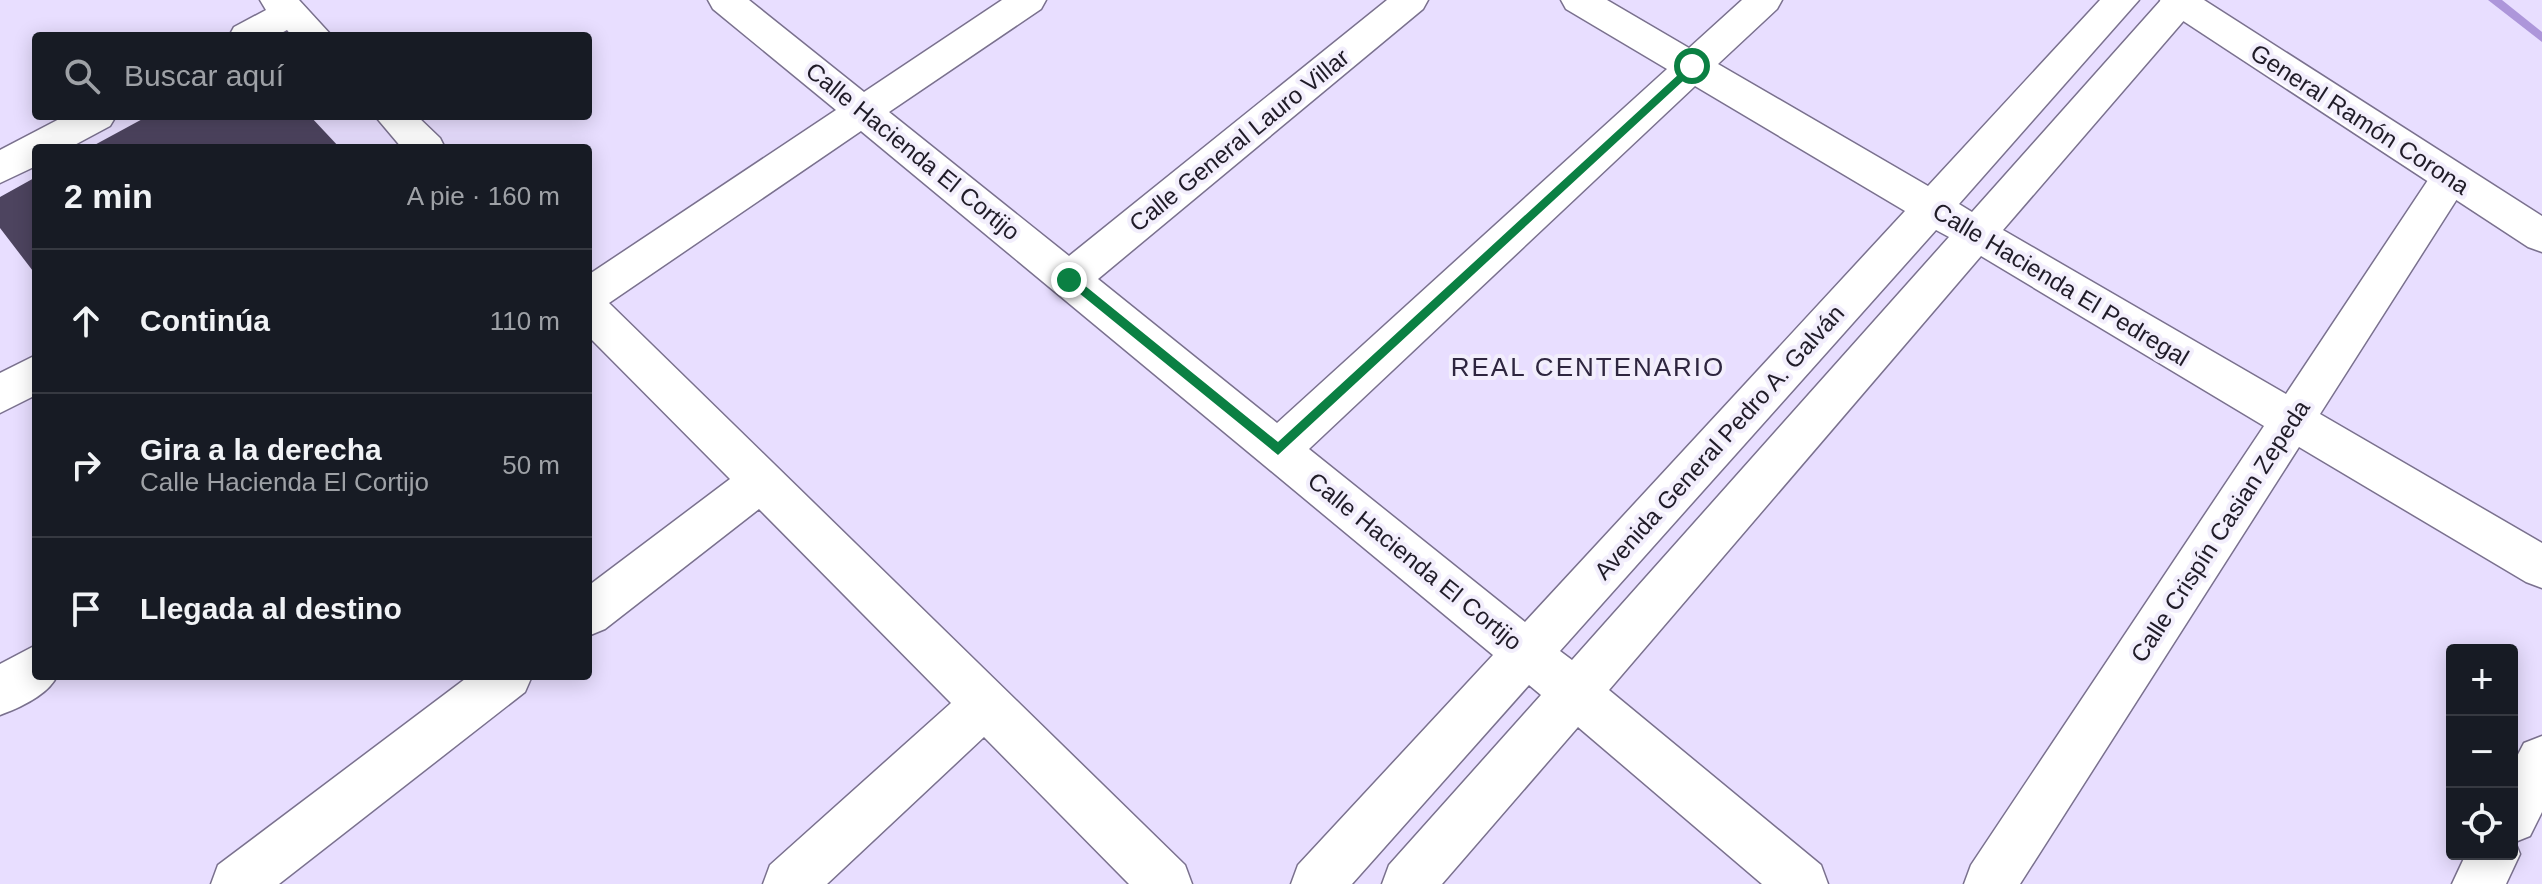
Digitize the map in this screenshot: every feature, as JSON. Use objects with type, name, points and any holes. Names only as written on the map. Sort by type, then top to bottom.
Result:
[{"type":"street","name":"Calle Hacienda El Cortijo","points":[[726,0],[1527,653],[1802,884]]},
{"type":"street","points":[[592,293],[1028,0]]},
{"type":"street","name":"Calle General Lauro Villar","points":[[1069,280],[1410,0]]},
{"type":"street","name":"Calle Hacienda El Pedregal","points":[[1579,0],[2542,567]]},
{"type":"street","points":[[1278,450],[1764,0]]},
{"type":"street","name":"Avenida General Pedro A. Galván","points":[[1317,884],[2121,0]]},
{"type":"street","points":[[1408,884],[2179,0]]},
{"type":"street","name":"General Ramón Corona","points":[[2179,0],[2542,236]]},
{"type":"street","points":[[256,32],[294,16]]},
{"type":"street","points":[[44,144],[90,120]]},
{"type":"street","points":[[0,168],[32,151]]},
{"type":"street","name":"Calle Crispín Casian Zepeda","points":[[1990,884],[2450,178]]},
{"type":"street","points":[[592,313],[1166,884]]},
{"type":"street","points":[[0,395],[32,375]]},
{"type":"street","points":[[592,611],[761,481]]},
{"type":"street","points":[[0,692],[32,671]]},
{"type":"street","points":[[237,884],[503,680]]},
{"type":"street","points":[[789,884],[985,704]]},
{"type":"street","points":[[2518,806],[2542,760]]},
{"type":"street","points":[[2478,884],[2491,860]]},
{"type":"building","points":[[141,120],[314,120],[336,144],[96,144]]},
{"type":"building","points":[[32,179],[32,270],[0,228],[0,197]]},
{"type":"waterway","points":[[2494,0],[2542,38]]},
{"type":"district","name":"REAL CENTENARIO","points":[[1588,367]]},
{"type":"route","points":[[1069,280],[1278,450],[1692,66]]}]
